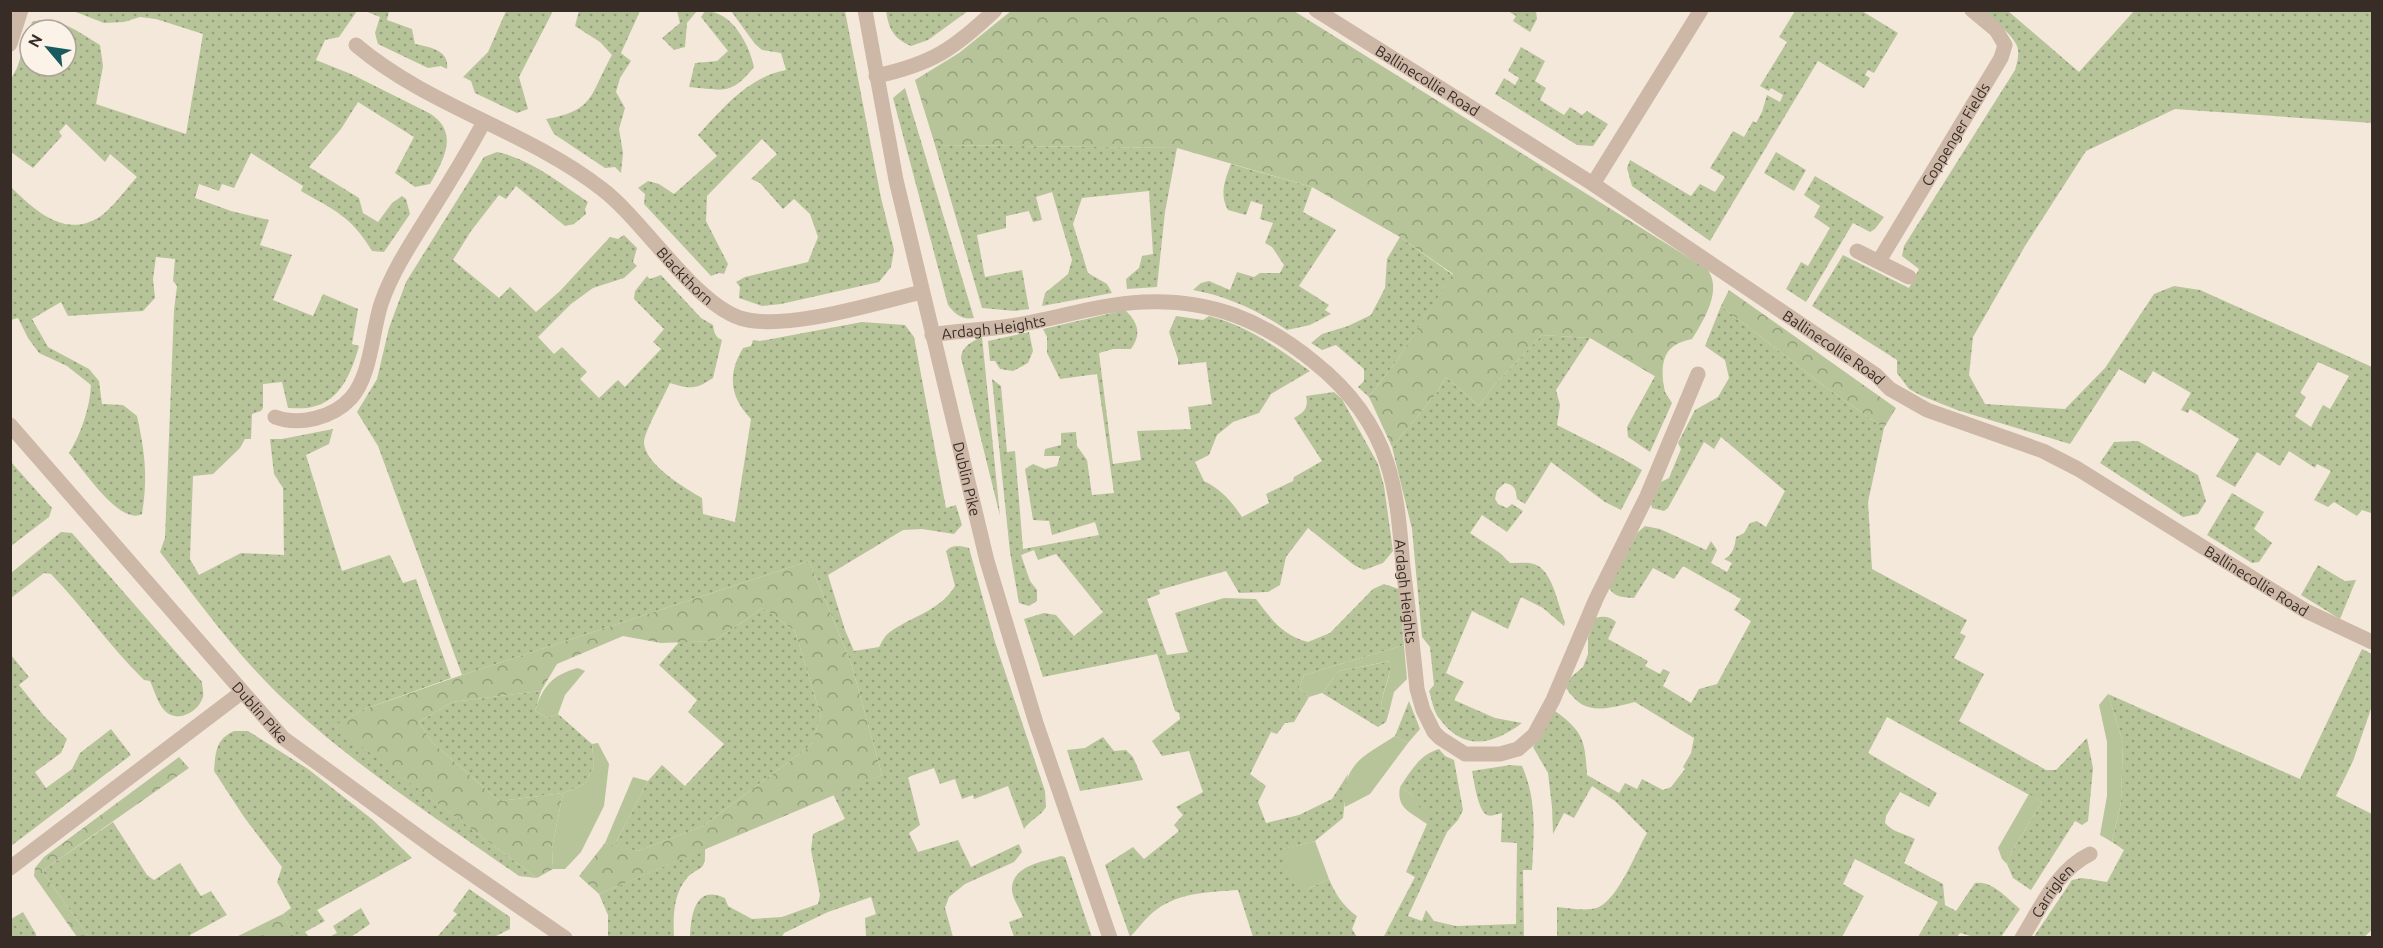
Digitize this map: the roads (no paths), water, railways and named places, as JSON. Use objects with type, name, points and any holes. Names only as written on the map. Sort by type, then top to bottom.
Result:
[{"type":"street","points":[[10,44],[21,10]]},
{"type":"street","name":"Dublin Pike","points":[[865,10],[896,180],[990,572],[1044,745],[1110,938]]},
{"type":"street","points":[[876,76],[907,69],[933,59],[969,34],[995,10]]},
{"type":"street","name":"Ballinecollie Road","points":[[1316,10],[1593,183],[1799,321],[1909,401],[1927,410],[2043,451],[2078,469],[2282,597],[2373,642]]},
{"type":"street","points":[[1593,183],[1701,10]]},
{"type":"street","name":"Coppenger Fields","points":[[1879,261],[2001,58],[2005,45],[1996,30],[1972,10]]},
{"type":"street","name":"Blackthorn","points":[[356,45],[404,80],[553,158],[602,189],[714,303],[738,317],[757,322],[800,320],[922,292]]},
{"type":"street","points":[[275,417],[292,422],[315,418],[334,411],[351,399],[363,378],[381,305],[392,276],[484,122]]},
{"type":"street","points":[[1857,250],[1909,277]]},
{"type":"street","name":"Ardagh Heights","points":[[932,335],[1016,325],[1143,302],[1179,304],[1227,312],[1260,324],[1310,358],[1332,376],[1353,398],[1373,429],[1387,463],[1398,518],[1417,689],[1423,710],[1440,738],[1465,754],[1484,756],[1518,749],[1534,735],[1545,716],[1596,599],[1660,467],[1698,374]]},
{"type":"street","name":"Dublin Pike","points":[[10,425],[283,738],[437,850],[565,938]]},
{"type":"street","points":[[10,868],[242,692]]},
{"type":"street","name":"Carriglen","points":[[2022,938],[2063,874],[2076,861],[2090,854]]}]
